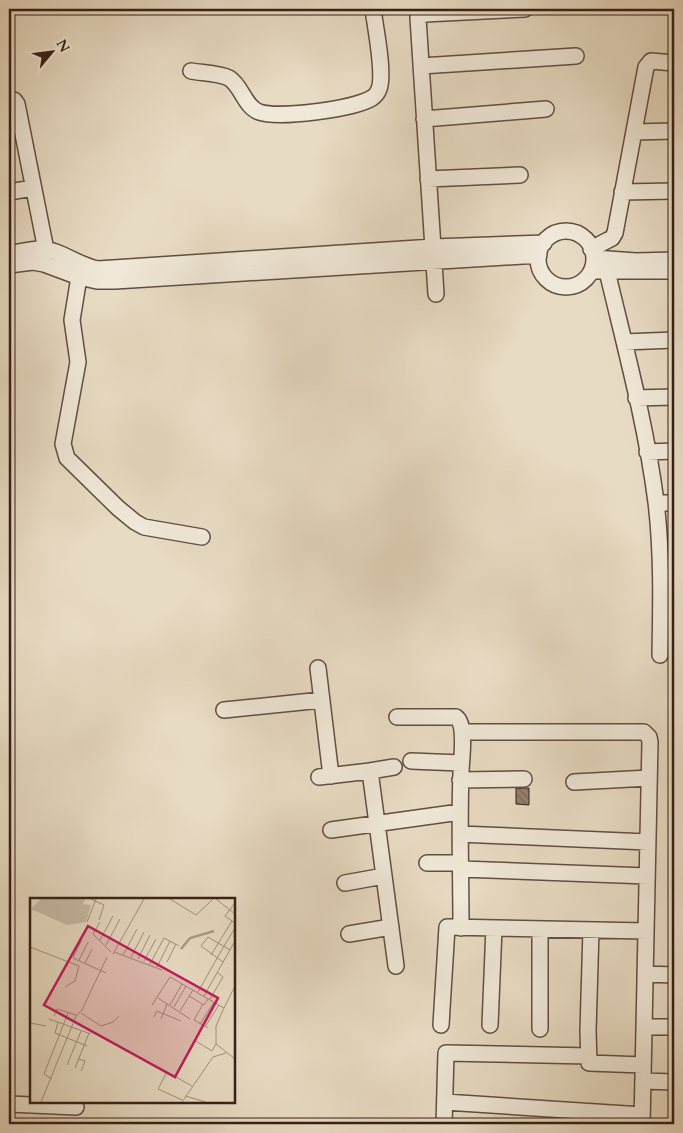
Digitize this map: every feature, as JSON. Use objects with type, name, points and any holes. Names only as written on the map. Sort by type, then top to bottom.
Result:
[{"type":"street","points":[[191,71],[228,78],[234,83],[251,107],[270,115],[284,115],[351,106],[373,97],[380,88],[380,66],[374,9]]},
{"type":"street","points":[[436,294],[418,22],[421,16],[425,14],[525,9]]},
{"type":"street","points":[[421,66],[576,56]]},
{"type":"street","points":[[674,63],[655,61],[648,63],[614,233],[612,238],[592,260],[586,279],[572,287],[555,285],[543,274],[539,267],[541,249],[550,237],[558,233],[567,232],[584,238],[592,260],[608,271],[674,271]]},
{"type":"street","points":[[9,99],[14,100],[17,104],[15,132],[33,188],[46,250]]},
{"type":"street","points":[[424,119],[546,109]]},
{"type":"street","points":[[634,132],[674,131]]},
{"type":"street","points":[[428,179],[520,175]]},
{"type":"street","points":[[9,192],[33,188]]},
{"type":"street","points":[[622,192],[674,191]]},
{"type":"street","points":[[9,254],[41,249],[98,269],[541,249]]},
{"type":"street","points":[[9,265],[33,262],[44,264],[79,277],[97,281],[433,254]]},
{"type":"street","points":[[592,260],[674,260]]},
{"type":"street","points":[[608,271],[648,452],[656,504],[659,556],[667,611],[660,654]]},
{"type":"street","points":[[79,277],[72,320],[78,362],[63,444],[67,458],[135,522],[144,527],[202,536]]},
{"type":"street","points":[[624,342],[674,340]]},
{"type":"street","points":[[636,398],[674,397]]},
{"type":"street","points":[[648,452],[674,451]]},
{"type":"street","points":[[656,504],[674,503]]},
{"type":"street","points":[[659,556],[674,555]]},
{"type":"street","points":[[318,668],[322,700],[325,776],[394,767]]},
{"type":"street","points":[[224,710],[322,700]]},
{"type":"street","points":[[397,716],[456,717],[460,722],[462,732],[460,780],[461,928]]},
{"type":"street","points":[[445,1102],[642,1120],[649,736],[644,732],[462,732]]},
{"type":"street","points":[[410,760],[461,764]]},
{"type":"street","points":[[370,771],[396,966]]},
{"type":"street","points":[[574,782],[649,778]]},
{"type":"street","points":[[460,780],[524,779]]},
{"type":"street","points":[[332,830],[460,812]]},
{"type":"street","points":[[460,834],[648,842]]},
{"type":"street","points":[[427,863],[647,876]]},
{"type":"street","points":[[345,883],[384,876]]},
{"type":"street","points":[[349,934],[390,927]]},
{"type":"street","points":[[441,1025],[447,927],[646,931]]},
{"type":"street","points":[[490,1025],[494,928]]},
{"type":"street","points":[[540,929],[540,1029]]},
{"type":"street","points":[[590,930],[589,1063],[643,1065]]},
{"type":"street","points":[[645,974],[674,975]]},
{"type":"street","points":[[644,1027],[674,1027]]},
{"type":"street","points":[[444,1124],[446,1053],[589,1056]]},
{"type":"street","points":[[643,1081],[674,1082]]},
{"type":"street","points":[[9,1104],[76,1107]]},
{"type":"building","points":[[516,788],[529,788],[529,805],[516,804]]}]
